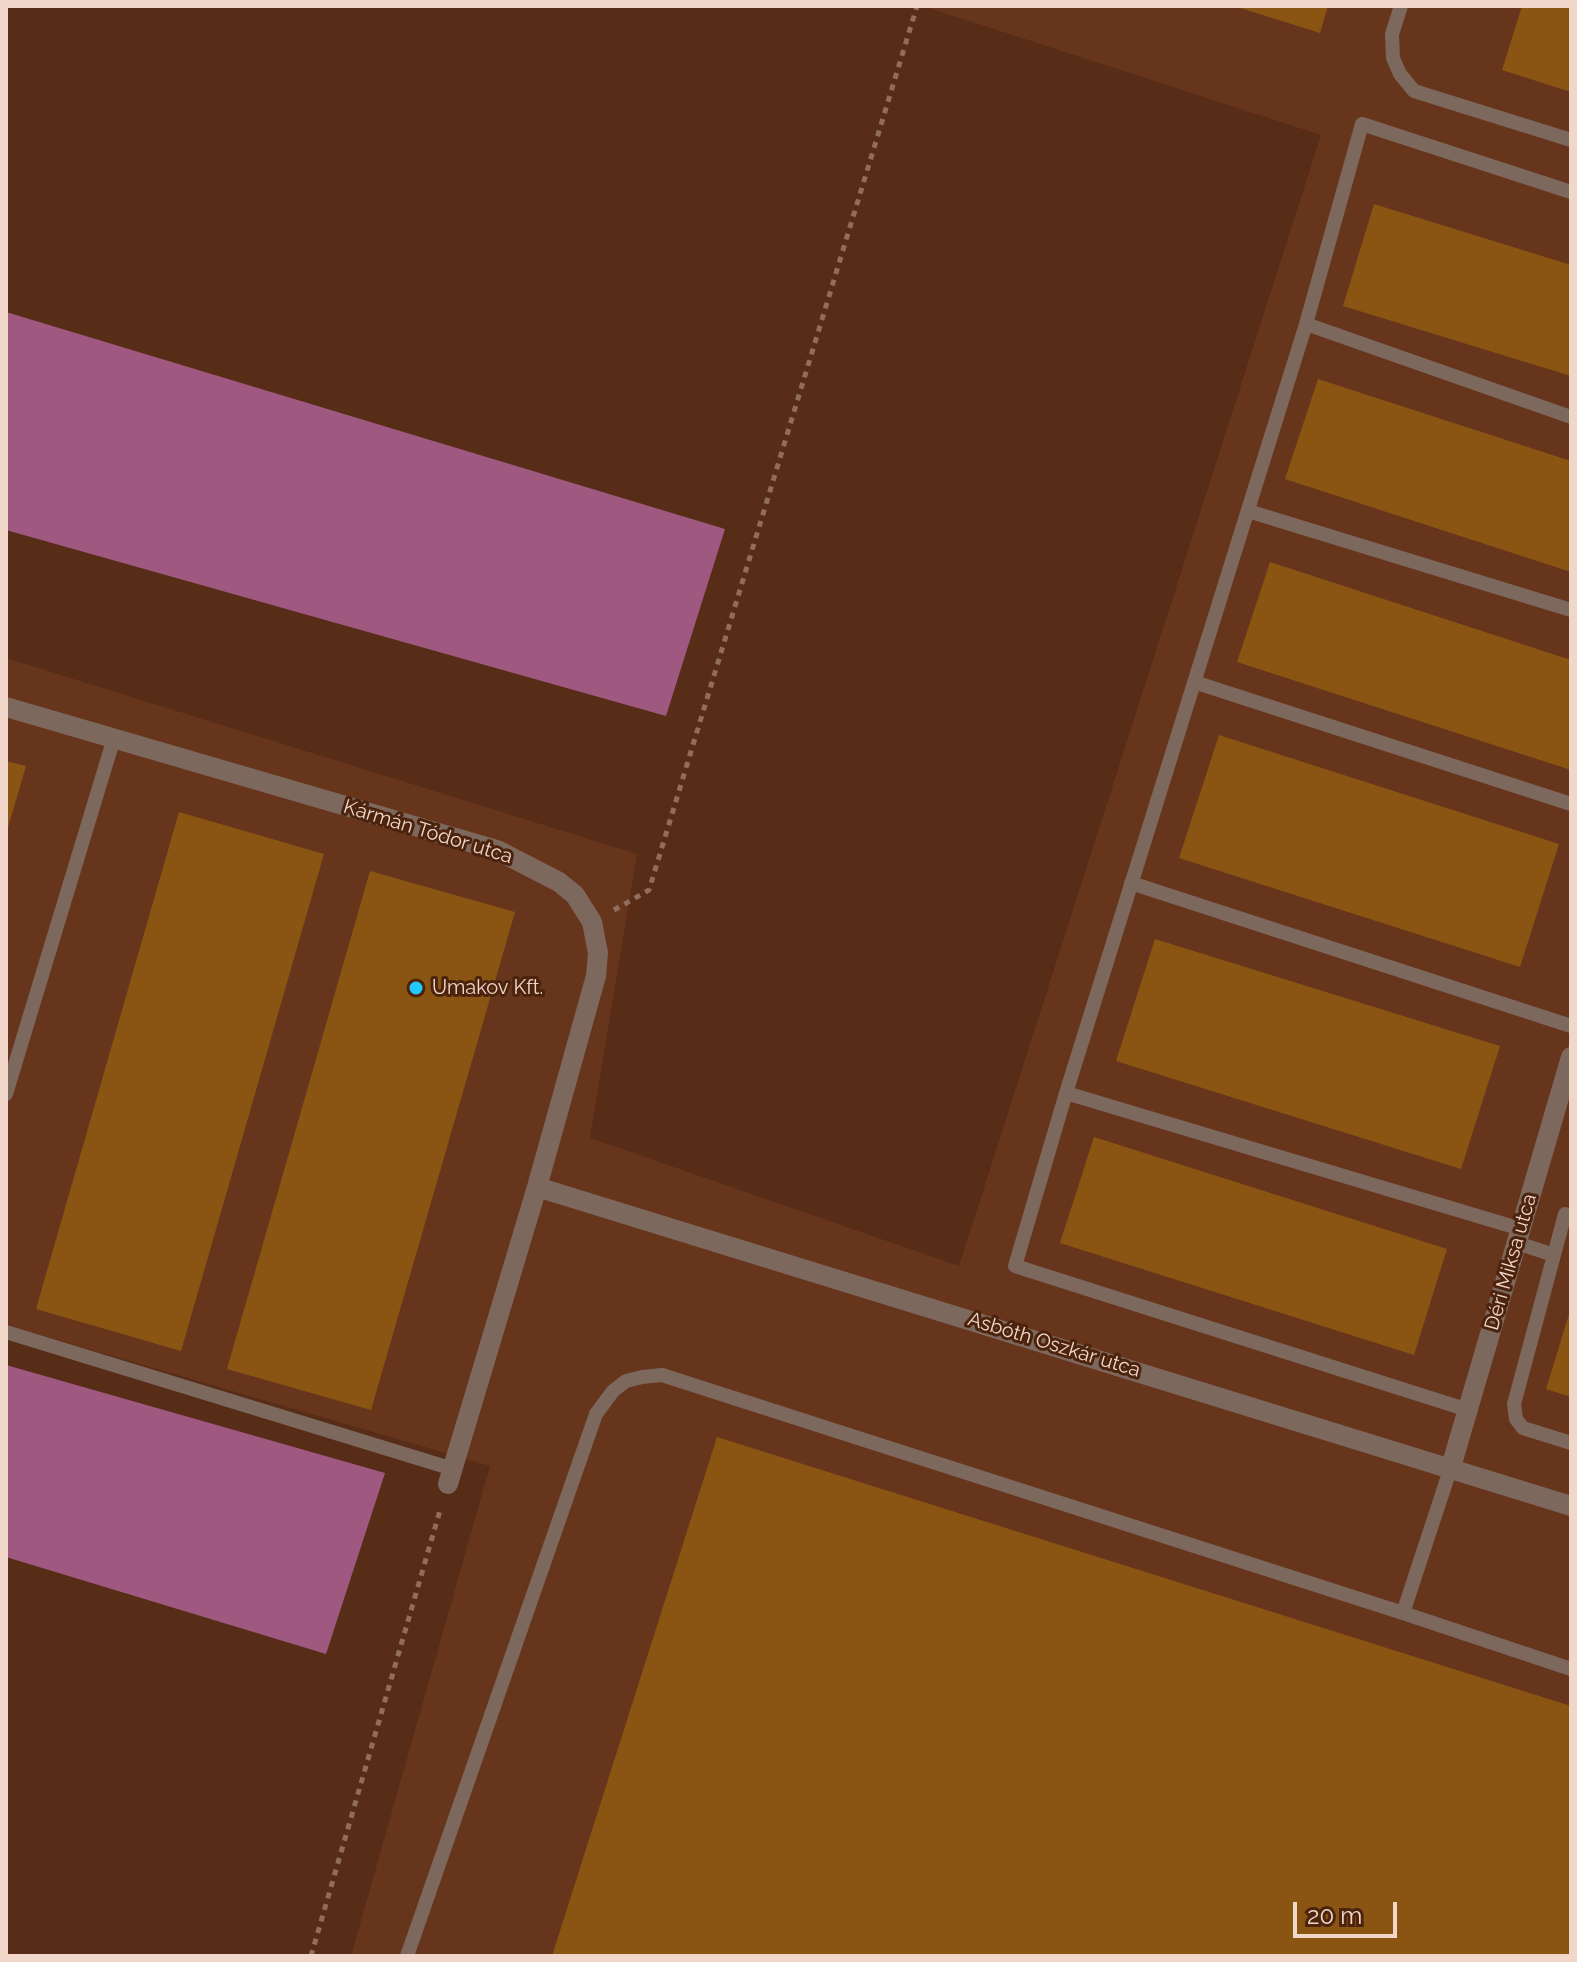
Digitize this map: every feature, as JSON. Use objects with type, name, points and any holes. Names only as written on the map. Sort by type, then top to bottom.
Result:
[{"type":"street","name":"Kármán Tódor utca","points":[[6,707],[497,850],[559,882],[575,895],[592,922],[598,953],[596,976],[537,1187],[450,1476]]},
{"type":"street","name":"Déri Miksa utca","points":[[1451,1467],[1571,1057]]},
{"type":"street","name":"Asbóth Oszkár utca","points":[[537,1187],[1571,1506]]},
{"type":"lane","points":[[1401,6],[1392,34],[1393,58],[1400,74],[1414,91],[1571,140]]},
{"type":"lane","points":[[1468,1410],[1015,1266],[1306,324],[1362,124],[1571,192]]},
{"type":"lane","points":[[1306,324],[1571,417]]},
{"type":"lane","points":[[1248,511],[1571,610]]},
{"type":"lane","points":[[1194,682],[1571,804]]},
{"type":"lane","points":[[6,1094],[114,738]]},
{"type":"lane","points":[[1131,883],[1571,1026]]},
{"type":"lane","points":[[1066,1093],[1519,1236],[1554,1255]]},
{"type":"lane","points":[[1565,1214],[1514,1404],[1516,1419],[1523,1428],[1571,1443]]},
{"type":"lane","points":[[6,1332],[450,1476]]},
{"type":"lane","points":[[407,1956],[596,1414],[613,1391],[626,1381],[662,1375],[1571,1669]]},
{"type":"lane","points":[[1403,1613],[1451,1467]]},
{"type":"path","points":[[592,922],[649,890],[917,6]]},
{"type":"path","points":[[311,1956],[450,1476]]},
{"type":"shaded area","points":[[923,6],[1571,6],[1571,1956],[351,1956],[490,1466],[6,1325],[6,658],[637,854],[590,1138],[959,1266],[1321,135]]},
{"type":"shaded area","points":[[6,312],[725,529],[666,716],[6,530]]},
{"type":"shaded area","points":[[6,1365],[385,1473],[326,1654],[6,1557]]},
{"type":"building","points":[[1234,6],[1328,6],[1320,33]]},
{"type":"building","points":[[1522,6],[1571,6],[1571,92],[1502,70]]},
{"type":"building","points":[[1374,204],[1571,265],[1571,376],[1343,306]]},
{"type":"building","points":[[1318,379],[1571,461],[1571,572],[1285,479]]},
{"type":"building","points":[[1270,562],[1571,660],[1571,770],[1237,662]]},
{"type":"building","points":[[1219,735],[1559,844],[1520,967],[1179,858]]},
{"type":"building","points":[[6,761],[26,766],[7,831],[6,831]]},
{"type":"building","points":[[179,812],[324,854],[181,1351],[36,1309]]},
{"type":"building","points":[[370,871],[515,912],[371,1410],[227,1369]]},
{"type":"building","points":[[1155,939],[1500,1046],[1461,1169],[1116,1061]]},
{"type":"building","points":[[1094,1137],[1447,1249],[1414,1355],[1060,1243]]},
{"type":"building","points":[[1571,1311],[1571,1397],[1546,1389]]},
{"type":"building","points":[[717,1437],[1571,1706],[1571,1956],[552,1956]]},
{"type":"place","name":"Umakov Kft.","points":[[416,988]]}]
